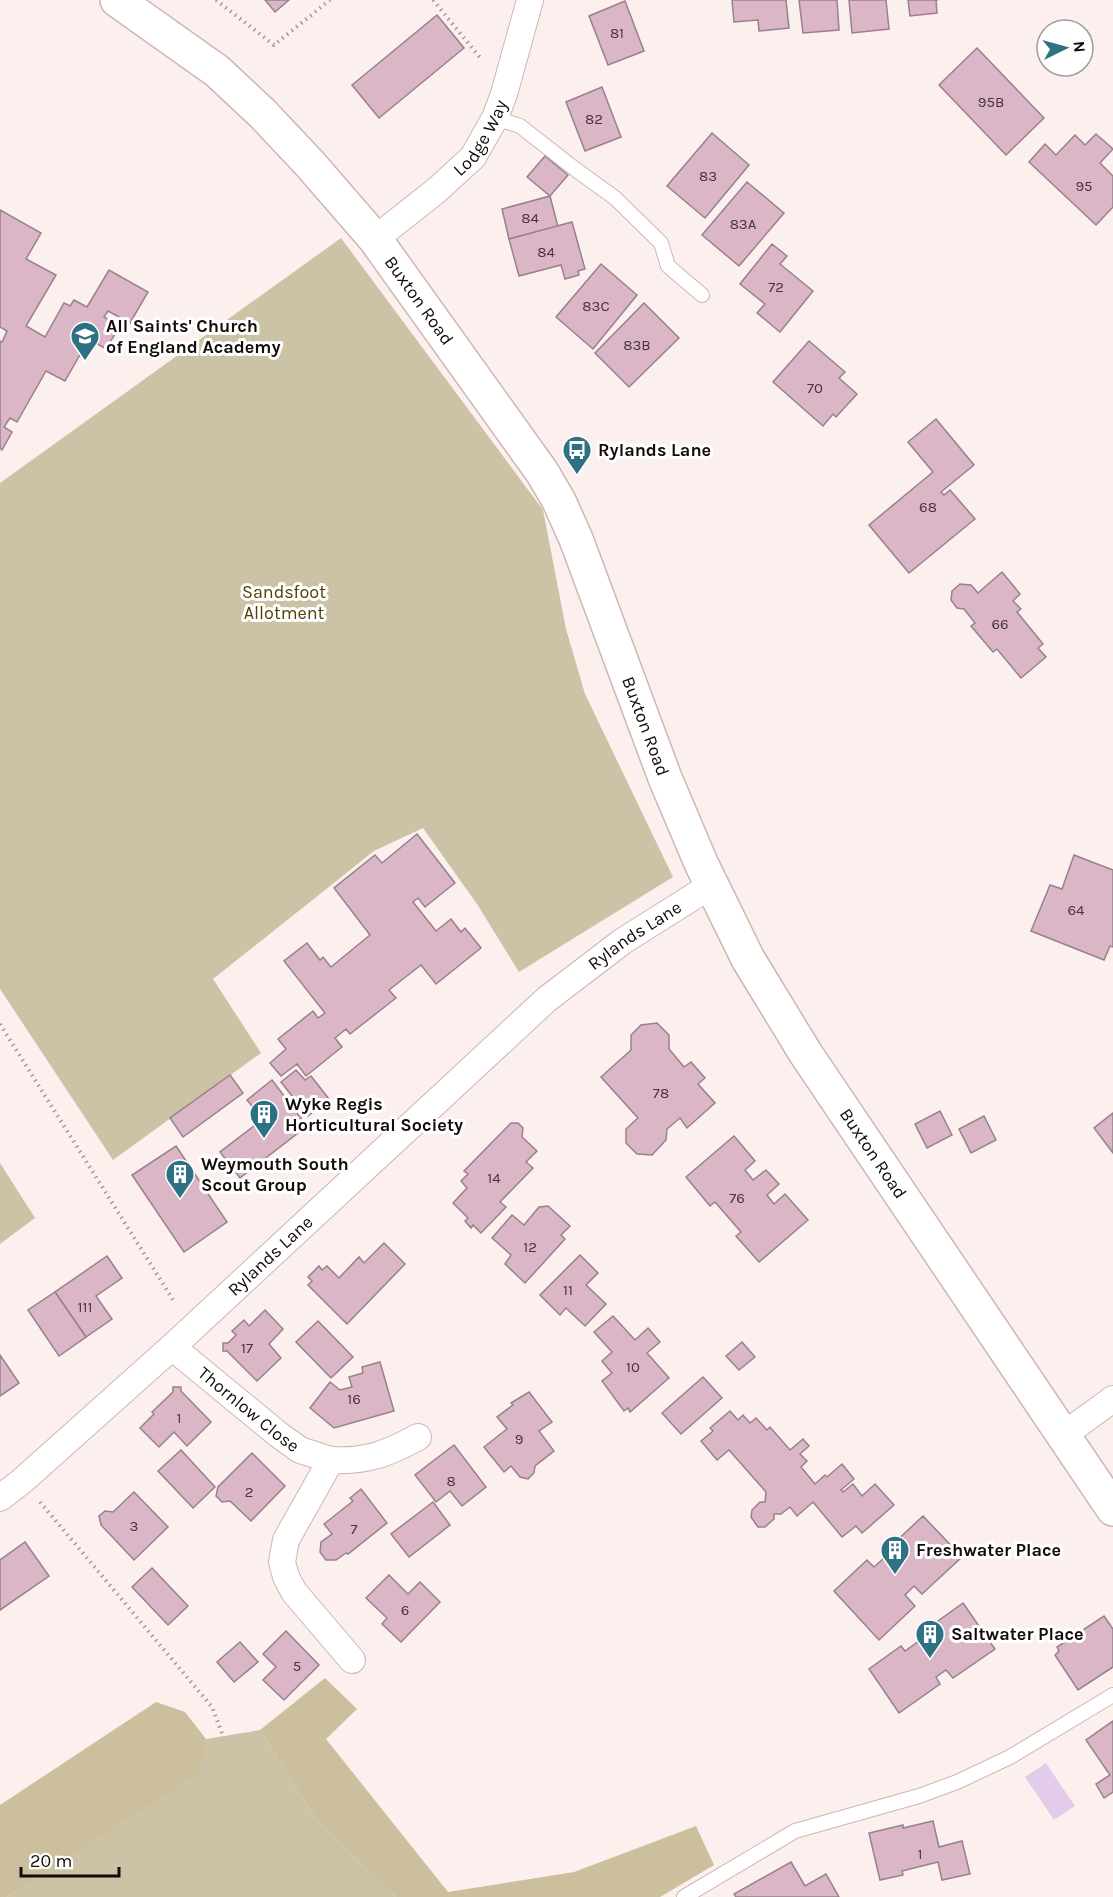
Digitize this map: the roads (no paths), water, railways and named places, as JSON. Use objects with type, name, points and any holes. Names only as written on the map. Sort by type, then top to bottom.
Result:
[{"type":"highway","name":"Buxton Road","points":[[117,0],[217,72],[263,114],[375,239],[521,441],[559,501],[580,550],[665,778],[712,885],[748,959],[806,1054],[1113,1509]]},
{"type":"street","name":"Lodge Way","points":[[375,239],[473,157],[495,118],[504,94],[530,0]]},
{"type":"street","name":"Rylands Lane","points":[[0,1498],[172,1347],[547,999],[623,941],[712,885]]},
{"type":"street","name":"Thornlow Close","points":[[172,1347],[300,1450],[331,1460],[349,1461],[390,1452],[418,1437]]},
{"type":"street","points":[[1062,1436],[1113,1399]]},
{"type":"street","points":[[331,1460],[286,1540],[282,1562],[294,1592],[352,1660]]},
{"type":"lane","points":[[495,118],[520,126],[575,170],[615,198],[661,243],[668,266],[702,295]]},
{"type":"lane","points":[[684,1897],[795,1830],[919,1796],[957,1782],[1010,1757],[1113,1695]]},
{"type":"place","name":"All Saints' Church of England Academy","points":[[85,362]]},
{"type":"place","name":"Rylands Lane","points":[[577,476]]},
{"type":"place","name":"Wyke Regis Horticultural Society","points":[[264,1140]]},
{"type":"place","name":"Weymouth South Scout Group","points":[[180,1200]]},
{"type":"place","name":"Freshwater Place","points":[[895,1576]]},
{"type":"place","name":"Saltwater Place","points":[[930,1660]]},
{"type":"park label","name":"Sandsfoot Allotment","points":[[284,602]]}]
